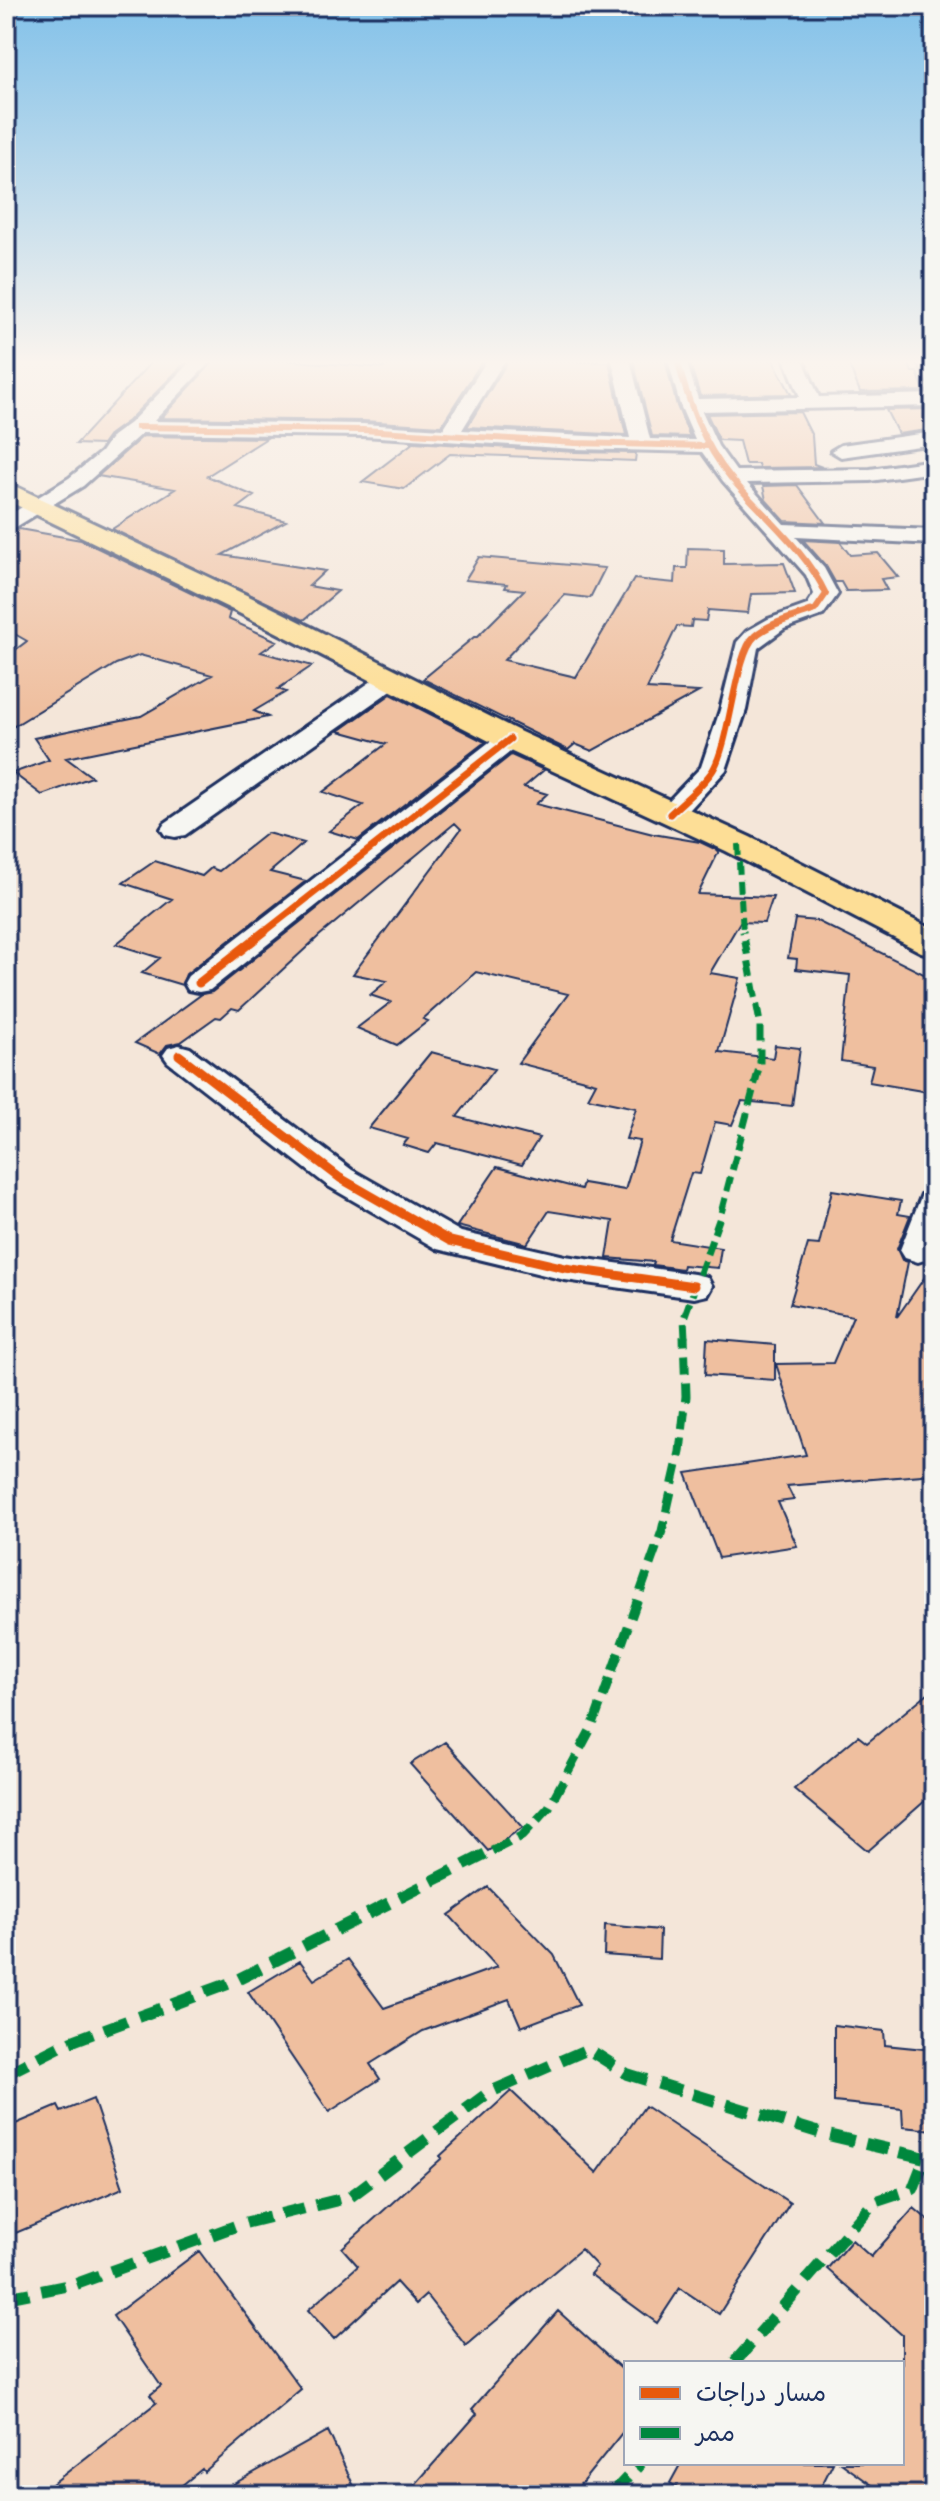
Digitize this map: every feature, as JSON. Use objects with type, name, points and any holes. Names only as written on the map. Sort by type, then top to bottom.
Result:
[{"type":"main road","points":[[6,490],[510,739],[738,844],[934,944]]},
{"type":"street","points":[[6,526],[83,477]]},
{"type":"street","points":[[730,477],[750,477]]},
{"type":"street","points":[[670,814],[713,770],[733,710],[746,647],[755,636],[776,624],[815,610],[826,594],[816,573],[730,477]]},
{"type":"street","points":[[776,530],[934,537]]},
{"type":"street","points":[[175,829],[391,679]]},
{"type":"street","points":[[199,983],[510,739]]},
{"type":"street","points":[[179,1055],[340,1178],[450,1241],[565,1268],[694,1286]]},
{"type":"street","points":[[918,1250],[934,1202]]},
{"type":"building","points":[[102,477],[209,477],[254,496],[238,508],[286,521],[222,555],[325,571],[309,586],[338,591],[304,620],[112,529],[175,489]]},
{"type":"building","points":[[369,477],[420,477],[404,489],[362,482]]},
{"type":"building","points":[[797,485],[825,523],[785,521],[766,500],[763,486]]},
{"type":"building","points":[[19,529],[81,540],[230,612],[228,619],[277,641],[261,652],[312,666],[278,689],[286,692],[254,711],[268,717],[66,758],[92,777],[42,795],[13,773],[49,760],[34,738],[141,716],[212,675],[140,655],[116,664],[6,731],[6,657],[27,641],[6,629],[6,536]]},
{"type":"building","points":[[803,540],[840,542],[850,555],[878,553],[898,577],[881,579],[887,590],[846,591],[841,582],[835,582],[826,566]]},
{"type":"building","points":[[688,548],[724,549],[724,564],[784,563],[795,593],[751,594],[748,613],[708,610],[706,621],[692,620],[691,627],[677,626],[647,689],[699,692],[592,751],[575,744],[568,750],[423,679],[477,637],[524,590],[505,588],[507,584],[465,580],[479,557],[605,568],[590,598],[565,595],[504,660],[576,677],[634,579],[675,583],[676,568],[687,568]]},
{"type":"building","points":[[391,694],[485,742],[358,840],[329,831],[363,805],[323,792],[386,744],[339,731]]},
{"type":"building","points":[[511,755],[544,770],[524,787],[547,794],[536,804],[653,834],[700,842],[719,851],[698,894],[773,897],[764,923],[740,922],[710,973],[740,978],[719,1052],[773,1058],[775,1045],[800,1048],[792,1106],[742,1101],[732,1125],[715,1122],[700,1174],[691,1173],[670,1240],[721,1248],[718,1268],[683,1265],[682,1269],[653,1265],[654,1262],[607,1258],[613,1221],[549,1211],[527,1244],[457,1226],[497,1167],[581,1189],[583,1183],[625,1190],[640,1141],[626,1139],[636,1108],[588,1098],[596,1083],[518,1063],[568,994],[476,972],[423,1019],[428,1021],[397,1045],[357,1028],[391,1002],[370,995],[387,981],[353,974],[461,829],[455,823],[319,936],[239,1010],[232,1008],[181,1042],[167,1045],[160,1054],[135,1043],[202,994],[212,992]]},
{"type":"building","points":[[267,833],[304,843],[270,872],[306,881],[186,974],[182,985],[142,973],[160,958],[116,944],[172,899],[123,883],[155,861],[202,876],[211,868],[219,871]]},
{"type":"building","points":[[795,919],[817,921],[934,979],[934,1093],[869,1082],[873,1066],[841,1061],[850,975],[796,969],[797,959],[788,958]]},
{"type":"building","points":[[431,1052],[494,1069],[457,1117],[539,1138],[522,1165],[437,1143],[429,1153],[403,1145],[408,1139],[369,1128]]},
{"type":"building","points":[[832,1190],[901,1201],[898,1214],[910,1216],[897,1249],[902,1260],[908,1262],[897,1317],[934,1264],[934,1474],[787,1486],[794,1500],[778,1502],[797,1546],[719,1558],[686,1473],[806,1455],[776,1364],[833,1363],[853,1316],[790,1304],[808,1244],[819,1245]]},
{"type":"building","points":[[707,1339],[775,1345],[775,1380],[705,1375]]},
{"type":"building","points":[[934,1688],[934,1793],[868,1851],[794,1789],[858,1736],[867,1743]]},
{"type":"building","points":[[445,1742],[523,1827],[488,1851],[410,1764]]},
{"type":"building","points":[[488,1887],[554,1955],[579,2005],[521,2027],[509,1999],[423,2031],[370,2064],[380,2079],[329,2112],[248,1992],[300,1961],[314,1980],[348,1959],[384,2008],[497,1967],[449,1915]]},
{"type":"building","points":[[605,1925],[660,1930],[659,1959],[604,1955]]},
{"type":"building","points":[[834,2025],[884,2031],[885,2045],[934,2050],[934,2130],[903,2127],[902,2109],[834,2102]]},
{"type":"building","points":[[511,2091],[597,2173],[645,2106],[790,2203],[719,2314],[680,2288],[657,2323],[590,2274],[597,2266],[581,2249],[466,2346],[426,2295],[416,2304],[396,2282],[334,2339],[308,2310],[358,2266],[342,2248]]},
{"type":"building","points":[[93,2099],[123,2188],[6,2237],[6,2128],[58,2106],[61,2112]]},
{"type":"building","points":[[914,2208],[934,2225],[934,2495],[886,2495],[844,2465],[904,2465],[902,2335],[827,2269],[852,2240],[871,2257]]},
{"type":"building","points":[[199,2251],[301,2389],[204,2472],[202,2469],[170,2495],[38,2495],[156,2403],[150,2395],[161,2386],[113,2316]]},
{"type":"building","points":[[558,2311],[624,2371],[624,2430],[572,2495],[406,2495],[477,2414],[472,2409]]},
{"type":"building","points":[[328,2431],[358,2495],[214,2495]]},
{"type":"building","points":[[680,2465],[832,2465],[817,2495],[688,2495],[670,2483]]},
{"type":"marked path","points":[[6,2074],[67,2043],[233,1982],[522,1836],[549,1807],[593,1725],[662,1531],[680,1452],[686,1396],[684,1318],[720,1217],[760,1064],[760,1023],[744,945],[738,844]]},
{"type":"marked path","points":[[6,2298],[76,2284],[244,2223],[350,2197],[488,2093],[588,2049],[627,2074],[824,2134],[925,2158],[913,2189],[874,2202],[736,2361]]},
{"type":"marked path","points":[[611,2495],[639,2465]]},
{"type":"cycle path","points":[[670,814],[713,770],[733,710],[746,647],[755,636],[776,624],[815,610],[826,594],[816,573],[730,477]]},
{"type":"cycle path","points":[[199,983],[510,739]]},
{"type":"cycle path","points":[[179,1055],[340,1178],[450,1241],[565,1268],[694,1286]]}]
